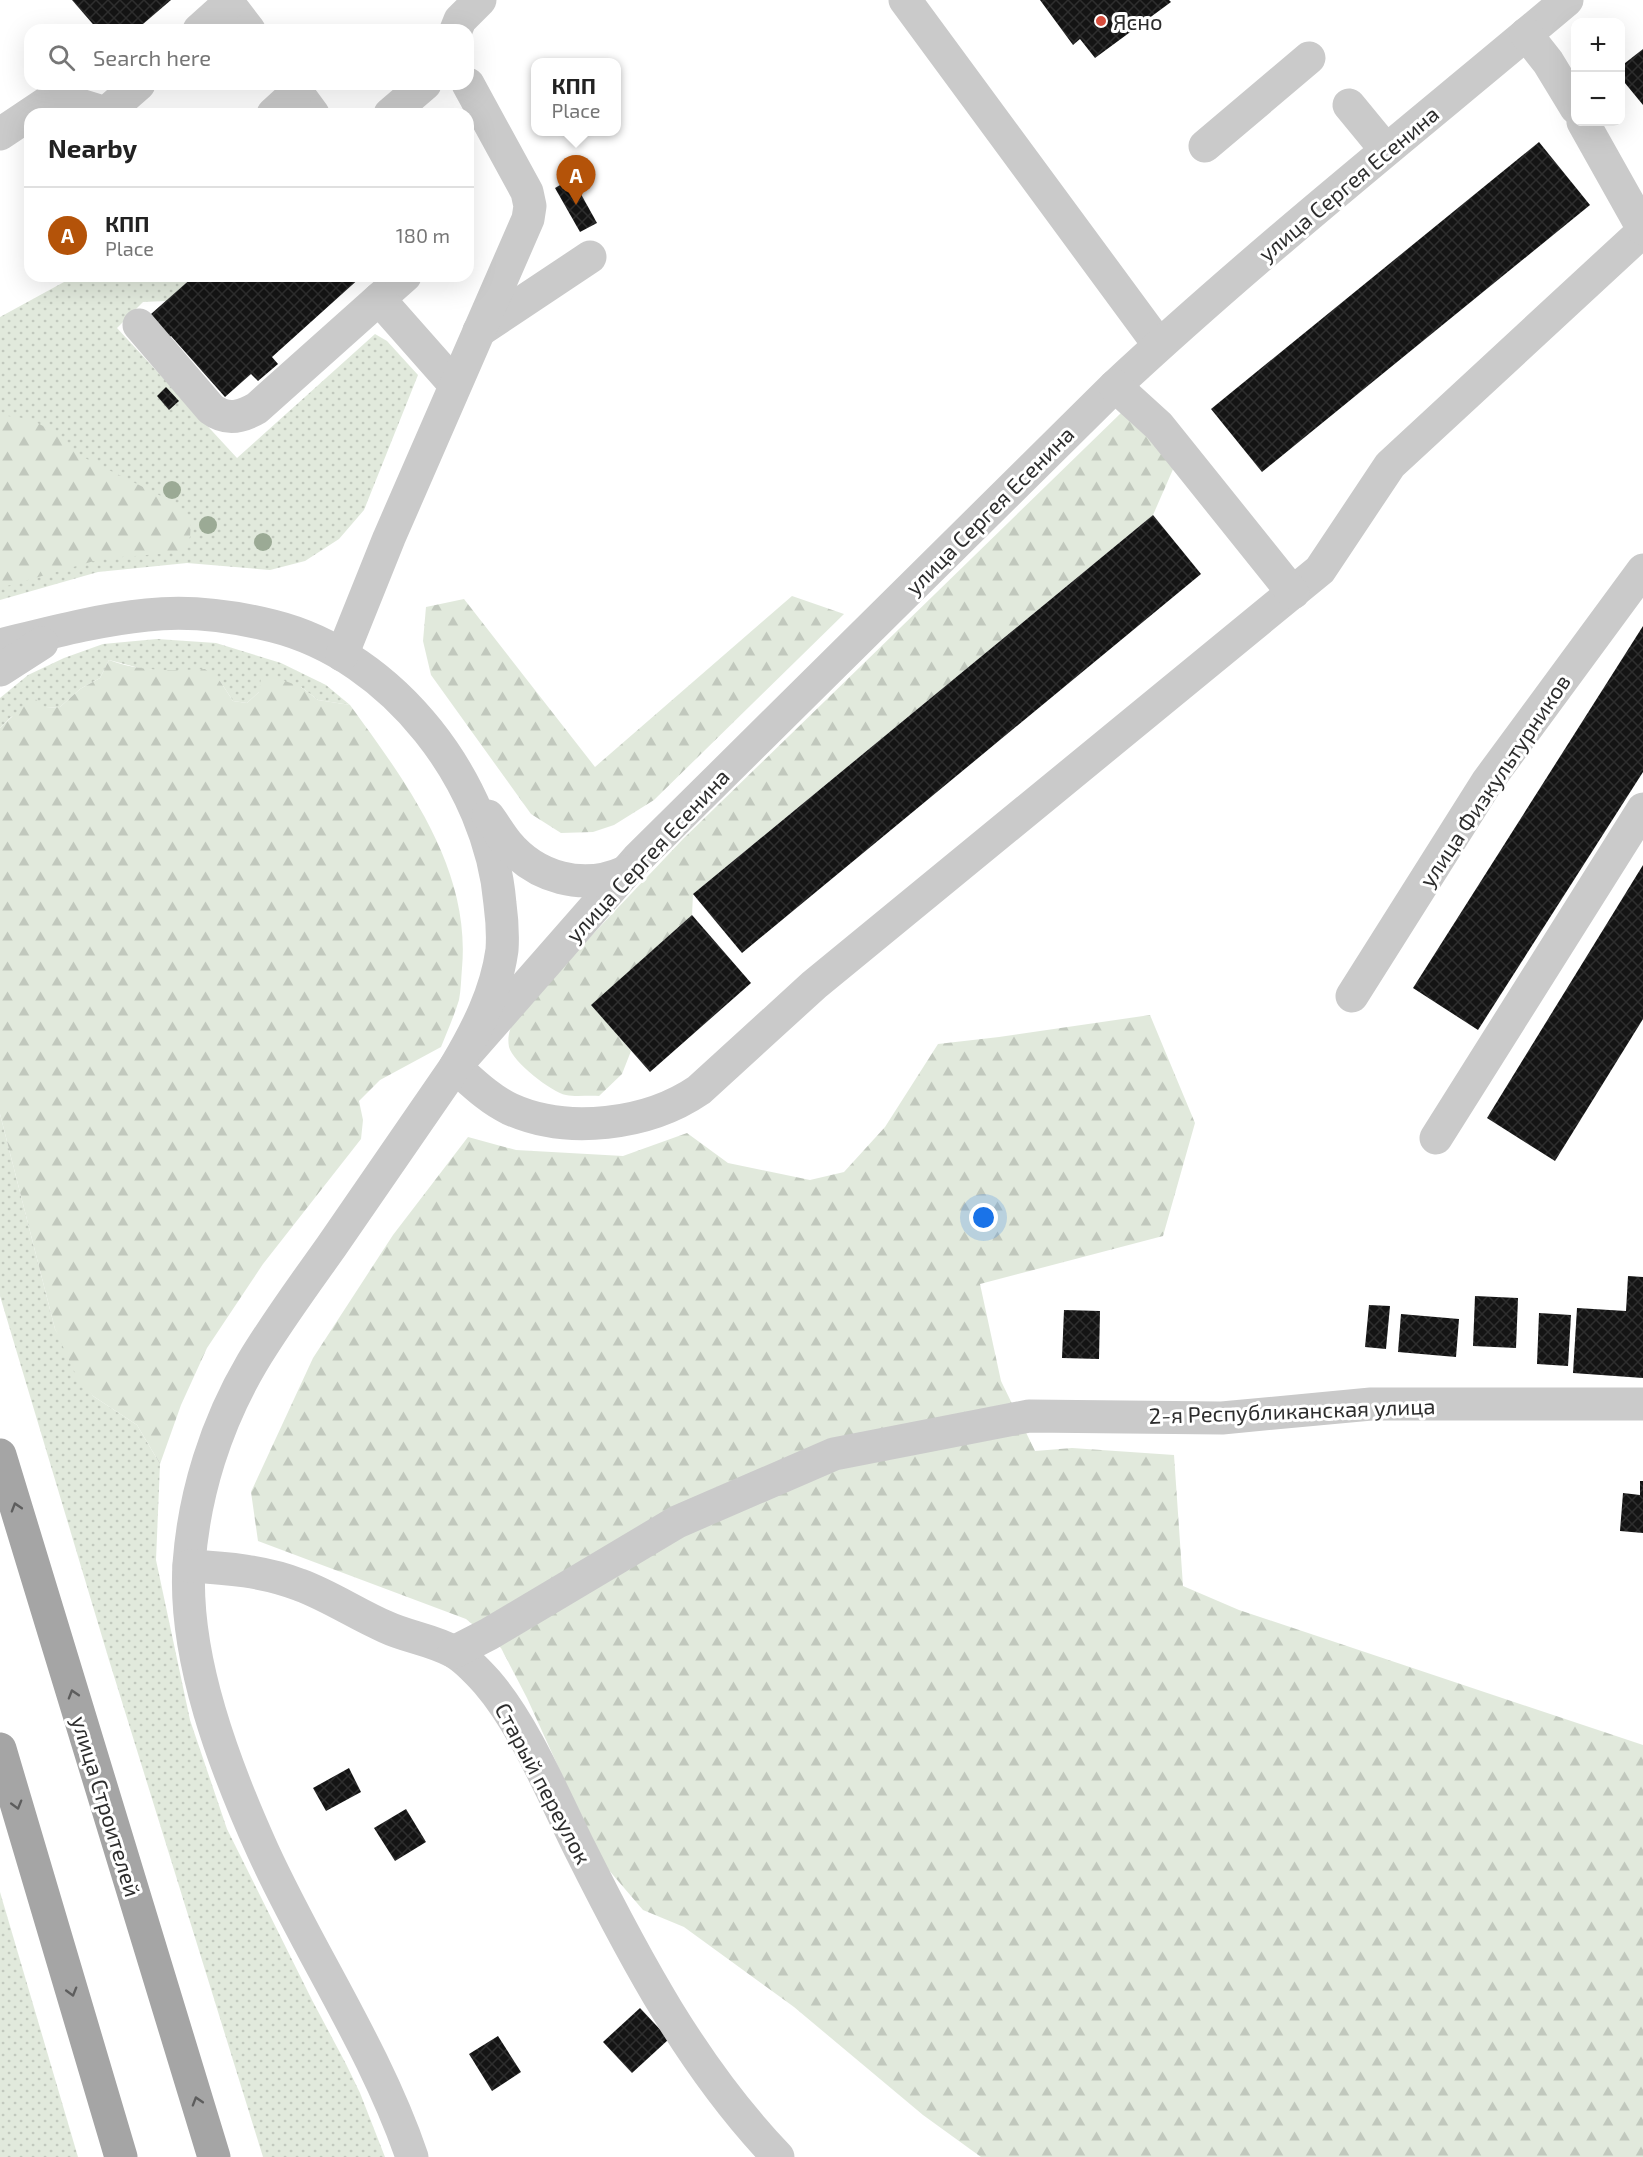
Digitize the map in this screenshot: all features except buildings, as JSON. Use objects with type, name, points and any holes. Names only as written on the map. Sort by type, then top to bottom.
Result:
[{"type":"main road","name":"улица Строителей","points":[[0,1455],[214,2157]]},
{"type":"main road","points":[[0,1749],[120,2157]]},
{"type":"street","points":[[458,24],[480,0]]},
{"type":"street","points":[[904,0],[1160,345]]},
{"type":"street","name":"улица Сергея Есенина","points":[[455,1067],[625,872],[1115,386],[1386,150],[1567,0]]},
{"type":"street","points":[[205,24],[227,2],[244,24]]},
{"type":"street","points":[[1527,34],[1548,62],[1571,101]]},
{"type":"street","points":[[1205,146],[1309,58]]},
{"type":"street","points":[[113,108],[132,90]]},
{"type":"street","points":[[342,655],[385,548],[528,219],[530,206],[523,182],[471,90]]},
{"type":"street","points":[[283,108],[300,97]]},
{"type":"street","points":[[37,108],[48,102],[64,100],[88,108]]},
{"type":"street","points":[[1348,105],[1386,150]]},
{"type":"street","points":[[0,134],[24,117]]},
{"type":"street","points":[[455,1067],[484,1093],[510,1109],[557,1122],[585,1124],[628,1119],[675,1105],[699,1090],[814,985],[1320,570],[1390,465],[1643,230],[1585,126]]},
{"type":"street","points":[[479,331],[590,257]]},
{"type":"street","points":[[139,325],[212,409],[218,414],[237,417],[247,415],[257,408],[398,282]]},
{"type":"street","points":[[379,299],[455,385]]},
{"type":"street","points":[[1115,386],[1159,426],[1293,593]]},
{"type":"street","name":"улица Физкультурников","points":[[1352,996],[1487,782],[1643,570]]},
{"type":"street","points":[[0,645],[101,621],[140,615],[194,614],[275,626],[312,640],[342,655],[371,674],[403,703],[431,734],[507,843],[518,854],[548,874],[580,882],[610,879],[625,872]]},
{"type":"street","points":[[0,670],[61,631]]},
{"type":"street","points":[[412,2157],[385,2088],[264,1853],[231,1775],[216,1732],[195,1647],[189,1591],[189,1566],[196,1511],[208,1463],[221,1427],[246,1375],[270,1335],[455,1067],[488,1005],[502,948],[498,877],[479,817],[460,775]]},
{"type":"street","points":[[1436,1138],[1643,809]]},
{"type":"street","name":"2-я Республиканская улица","points":[[454,1652],[489,1634],[677,1522],[834,1454],[1029,1416],[1222,1418],[1371,1404],[1643,1404]]},
{"type":"street","name":"Старый переулок","points":[[189,1566],[243,1571],[287,1580],[325,1596],[384,1627],[454,1652],[487,1682],[504,1704],[534,1758],[660,2001],[717,2086],[746,2124],[777,2157]]},
{"type":"green space","points":[[64,282],[187,282],[166,301],[143,302],[117,328],[237,458],[375,334],[387,341],[418,375],[364,510],[339,539],[305,561],[270,570],[187,563],[98,572],[0,600],[0,317]]},
{"type":"green space","points":[[1122,412],[1141,426],[1174,467],[1153,515],[693,894],[692,915],[592,1005],[631,1051],[622,1074],[599,1096],[570,1096],[559,1093],[525,1068],[512,1053],[508,1041],[511,1026],[523,1008],[683,839]]},
{"type":"green space","points":[[0,415],[30,419],[58,434],[83,457],[177,504],[191,522],[190,537],[181,552],[101,559],[0,588]]},
{"type":"green space","points":[[792,596],[844,614],[654,800],[614,825],[593,832],[561,833],[531,814],[431,675],[423,641],[426,607],[464,599],[595,767]]},
{"type":"green space","points":[[157,639],[216,643],[281,663],[326,685],[350,705],[318,700],[301,687],[259,692],[247,703],[233,701],[220,681],[169,671],[143,669],[109,660],[100,678],[80,689],[60,707],[46,708],[11,717],[0,728],[0,698],[28,675],[64,658],[103,644]]},
{"type":"green space","points":[[109,660],[145,669],[205,669],[220,681],[233,701],[247,703],[259,692],[261,678],[280,679],[301,687],[318,700],[350,705],[392,765],[430,828],[445,861],[456,896],[462,931],[459,1000],[441,1047],[380,1080],[359,1101],[363,1120],[361,1139],[263,1264],[207,1348],[181,1405],[160,1464],[137,1425],[93,1396],[74,1371],[55,1329],[0,1114],[0,728],[33,697],[46,708],[60,707],[80,689],[100,678]]},
{"type":"green space","points":[[1150,1015],[1195,1123],[1163,1236],[980,1284],[1001,1381],[1035,1451],[1072,1448],[1174,1455],[1183,1586],[1239,1610],[1643,1745],[1643,2157],[981,2157],[923,2115],[794,2007],[684,1927],[643,1910],[601,1861],[527,1698],[501,1648],[466,1619],[258,1541],[251,1492],[313,1358],[393,1235],[468,1137],[516,1150],[623,1156],[687,1133],[728,1163],[810,1180],[844,1172],[885,1127],[938,1044]]},
{"type":"green space","points":[[0,1114],[55,1329],[93,1396],[137,1425],[160,1464],[156,1560],[190,1720],[227,1829],[360,2093],[385,2157],[263,2157],[109,1660],[0,1296]]},
{"type":"green space","points":[[0,1892],[78,2157],[0,2157]]},
{"type":"place","name":"Ясно","points":[[1101,21]]},
{"type":"place","name":"КПП","points":[[576,205]]}]
